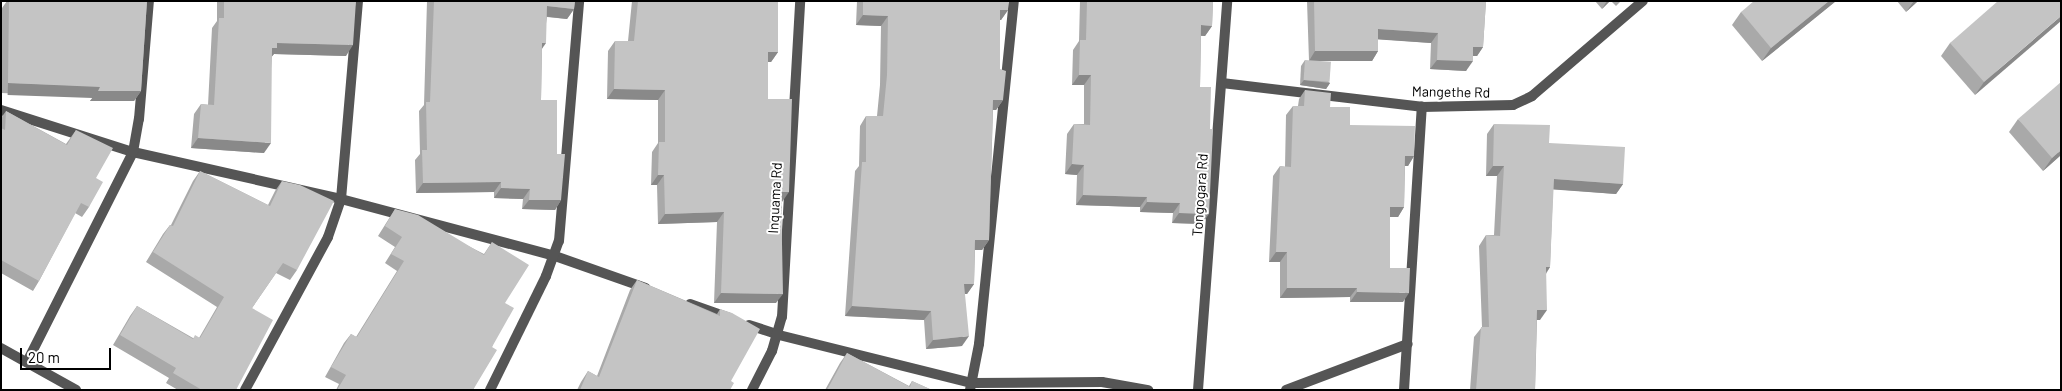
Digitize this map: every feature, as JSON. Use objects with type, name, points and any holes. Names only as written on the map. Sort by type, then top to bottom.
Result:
[{"type":"street","points":[[26,362],[133,152],[139,119],[149,1]]},
{"type":"street","points":[[245,390],[328,237],[342,199],[358,1]]},
{"type":"street","points":[[490,390],[555,256],[562,221],[579,1]]},
{"type":"street","name":"Inquama Rd","points":[[752,390],[779,335],[800,1]]},
{"type":"street","points":[[971,386],[1014,1]]},
{"type":"street","name":"Tongogara Rd","points":[[1198,390],[1227,1]]},
{"type":"street","name":"Mangethe Rd","points":[[1222,83],[1422,107],[1497,107],[1522,101],[1644,1]]},
{"type":"street","points":[[1404,390],[1422,107]]},
{"type":"street","points":[[1,110],[133,152],[342,199],[555,256],[657,292]]},
{"type":"street","points":[[676,299],[779,335],[971,386],[1102,382],[1148,390]]},
{"type":"street","points":[[1286,390],[1408,344]]},
{"type":"street","points":[[1,348],[76,390]]},
{"type":"building","points":[[9,1],[147,1],[141,91],[98,91],[100,87],[8,83]]},
{"type":"building","points":[[224,1],[356,1],[353,45],[277,43],[277,48],[272,48],[271,143],[198,138],[201,104],[214,105],[219,18],[224,18]]},
{"type":"building","points":[[434,1],[575,1],[574,9],[547,6],[546,43],[542,43],[541,100],[557,100],[557,154],[565,154],[561,200],[529,200],[530,189],[501,188],[501,182],[423,183],[422,150],[427,150],[426,102],[430,102]]},
{"type":"building","points":[[638,1],[778,1],[778,52],[768,52],[768,99],[792,99],[789,192],[781,192],[783,294],[721,293],[724,212],[665,214],[664,175],[658,175],[659,142],[665,142],[665,90],[614,89],[615,41],[634,41]]},
{"type":"building","points":[[863,1],[1008,1],[1008,10],[1000,10],[1000,69],[1006,71],[1003,100],[993,100],[989,240],[975,240],[974,284],[964,284],[969,336],[933,340],[931,311],[852,306],[862,162],[866,162],[866,116],[883,116],[887,75],[888,16],[863,15]]},
{"type":"building","points":[[1087,1],[1213,1],[1212,26],[1201,25],[1200,87],[1211,87],[1210,129],[1213,129],[1209,214],[1179,213],[1180,203],[1147,202],[1147,197],[1083,195],[1084,165],[1072,164],[1074,124],[1090,125],[1091,75],[1079,75],[1080,40],[1086,40]]},
{"type":"building","points":[[1314,1],[1486,1],[1483,47],[1473,47],[1473,61],[1437,60],[1438,33],[1378,29],[1378,51],[1315,51]]},
{"type":"building","points":[[1754,1],[1829,1],[1771,48],[1741,12]]},
{"type":"building","points":[[1998,1],[2061,1],[2061,16],[1984,82],[1950,43]]},
{"type":"building","points":[[1305,60],[1331,62],[1330,82],[1304,80]]},
{"type":"building","points":[[2061,82],[2061,150],[2052,158],[2018,119]]},
{"type":"building","points":[[1305,90],[1331,93],[1330,107],[1350,107],[1350,125],[1415,126],[1414,156],[1405,156],[1404,207],[1390,207],[1390,268],[1410,268],[1409,293],[1357,292],[1357,288],[1287,288],[1287,252],[1276,252],[1280,166],[1291,167],[1293,106],[1304,106]]},
{"type":"building","points":[[6,111],[67,145],[76,130],[113,148],[96,178],[103,182],[89,207],[81,203],[39,281],[1,260],[1,128],[5,130]]},
{"type":"building","points":[[1494,124],[1550,125],[1549,143],[1625,147],[1623,184],[1554,179],[1550,267],[1546,267],[1547,310],[1537,310],[1535,390],[1476,390],[1481,327],[1489,327],[1486,235],[1500,236],[1504,166],[1493,166]]},
{"type":"building","points":[[200,171],[270,206],[282,181],[300,185],[334,201],[297,270],[283,263],[252,308],[273,320],[236,390],[202,390],[173,373],[176,368],[120,335],[137,306],[193,339],[195,335],[200,338],[224,297],[153,252],[170,225],[173,226]]},
{"type":"building","points":[[395,209],[418,215],[484,255],[492,242],[529,265],[505,303],[514,308],[492,347],[497,350],[473,390],[337,390],[346,375],[331,367],[351,334],[357,337],[404,261],[391,254],[402,237],[385,226]]},
{"type":"building","points":[[637,280],[720,316],[720,309],[732,313],[760,329],[731,381],[734,383],[730,390],[580,390],[588,371],[599,377]]},
{"type":"building","points":[[847,353],[910,387],[912,381],[932,390],[827,390]]}]
